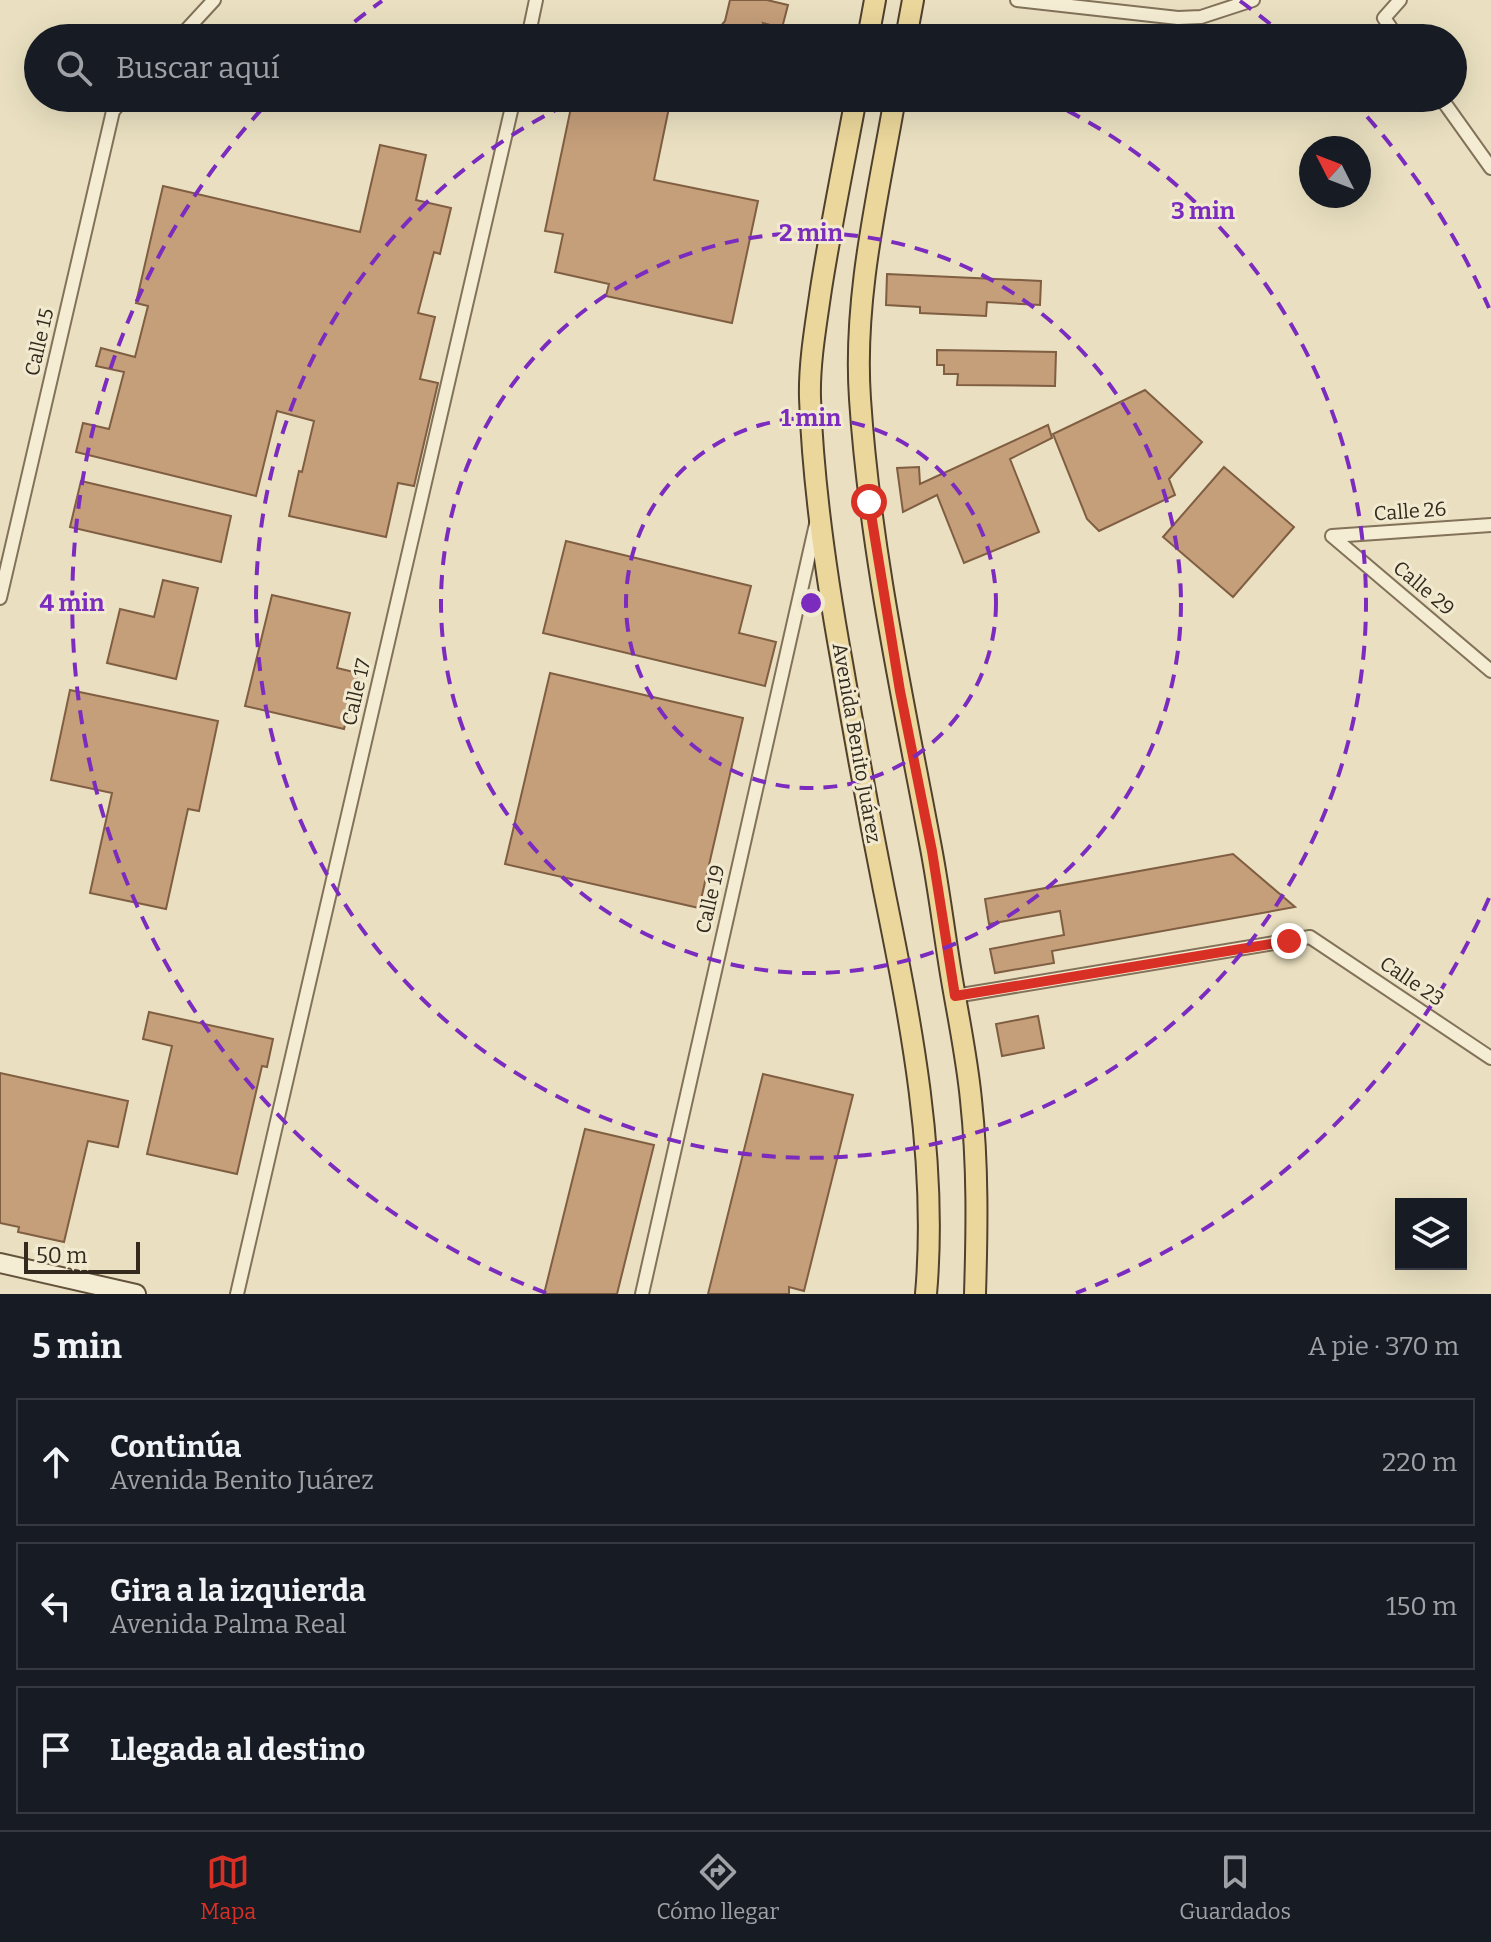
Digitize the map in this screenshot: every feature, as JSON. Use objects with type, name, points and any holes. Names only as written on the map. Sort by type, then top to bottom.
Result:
[{"type":"main road","points":[[871,24],[875,0]]},
{"type":"main road","points":[[909,24],[913,0]]},
{"type":"main road","name":"Avenida Benito Juárez","points":[[853,112],[831,226],[816,324],[810,394],[818,513],[833,615],[920,1086],[927,1166],[926,1294]]},
{"type":"main road","points":[[893,112],[865,282],[859,359],[860,398],[869,502],[883,591],[932,851],[971,1100],[978,1204],[975,1294]]},
{"type":"street","points":[[192,24],[214,0]]},
{"type":"street","points":[[531,24],[536,0]]},
{"type":"street","points":[[1024,0],[1105,5],[1178,18],[1201,17],[1253,0]]},
{"type":"street","points":[[1388,24],[1384,18],[1400,0]]},
{"type":"street","name":"Calle 15","points":[[0,598],[113,112]]},
{"type":"street","name":"Calle 17","points":[[237,1294],[511,112]]},
{"type":"street","points":[[1451,112],[1491,168]]},
{"type":"street","name":"Calle 19","points":[[642,1294],[818,513]]},
{"type":"street","name":"Calle 26","points":[[1332,536],[1491,525]]},
{"type":"street","name":"Calle 29","points":[[1332,536],[1491,671]]},
{"type":"street","name":"Calle 23","points":[[955,996],[1310,937],[1491,1058]]},
{"type":"street","points":[[0,1263],[126,1293]]},
{"type":"building","points":[[730,0],[767,0],[788,5],[783,24],[723,24]]},
{"type":"building","points":[[570,112],[668,112],[654,180],[758,201],[732,323],[606,296],[609,284],[555,272],[563,234],[545,231]]},
{"type":"building","points":[[380,145],[426,155],[416,200],[451,208],[440,254],[434,252],[418,313],[435,317],[420,379],[438,383],[414,486],[398,483],[386,537],[289,516],[314,421],[277,411],[256,496],[76,452],[83,423],[109,429],[124,372],[96,366],[101,348],[135,357],[148,306],[136,303],[163,186],[360,232]]},
{"type":"building","points":[[887,274],[1041,281],[1040,305],[987,302],[986,316],[920,313],[920,307],[886,305]]},
{"type":"building","points":[[937,350],[1056,352],[1055,386],[957,385],[958,374],[944,374],[944,365],[937,365]]},
{"type":"building","points":[[1145,390],[1202,442],[1169,479],[1175,495],[1099,531],[1087,519],[1053,434]]},
{"type":"building","points":[[1048,425],[1052,438],[1010,459],[1039,532],[964,563],[937,495],[903,512],[897,468],[919,467],[920,484]]},
{"type":"building","points":[[1224,467],[1294,527],[1233,597],[1163,537]]},
{"type":"building","points":[[81,481],[231,516],[221,562],[70,527]]},
{"type":"building","points":[[566,541],[751,586],[739,633],[776,642],[765,686],[543,633]]},
{"type":"building","points":[[163,580],[198,588],[176,679],[107,663],[120,609],[154,617]]},
{"type":"building","points":[[272,595],[350,613],[337,668],[358,673],[344,729],[245,706]]},
{"type":"building","points":[[550,673],[743,718],[699,908],[505,864]]},
{"type":"building","points":[[70,690],[218,721],[199,811],[188,809],[166,909],[90,893],[112,793],[51,780]]},
{"type":"building","points":[[1233,854],[1295,907],[1052,951],[1054,963],[995,973],[990,949],[1064,935],[1060,911],[989,924],[985,899]]},
{"type":"building","points":[[149,1012],[273,1039],[267,1067],[262,1066],[237,1174],[147,1154],[172,1046],[143,1039]]},
{"type":"building","points":[[1038,1016],[1044,1048],[1002,1056],[996,1024]]},
{"type":"building","points":[[0,1073],[128,1101],[118,1147],[88,1141],[64,1242],[18,1232],[19,1227],[0,1223]]},
{"type":"building","points":[[763,1074],[853,1095],[804,1291],[789,1287],[789,1294],[708,1294]]},
{"type":"building","points":[[585,1129],[654,1145],[617,1294],[544,1294]]},
{"type":"route","points":[[869,502],[955,996],[1289,941]]}]
